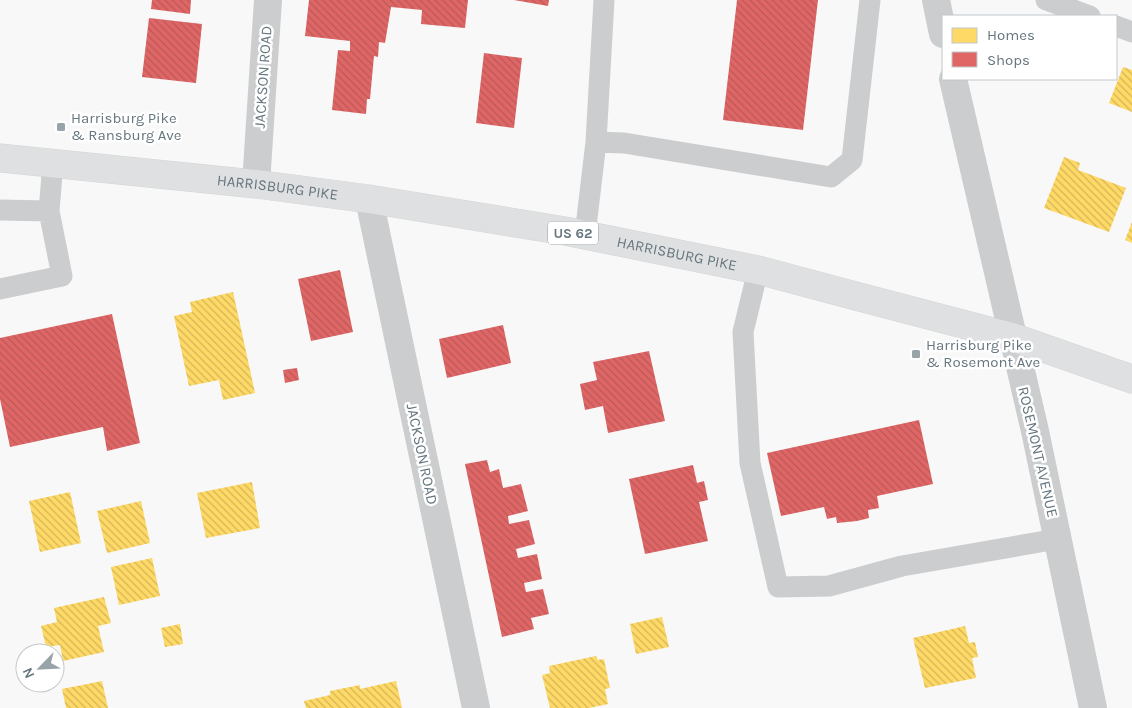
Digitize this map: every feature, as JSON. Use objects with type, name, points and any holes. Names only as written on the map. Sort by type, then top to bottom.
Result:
[{"type":"main road","name":"HARRISBURG PIKE","points":[[0,158],[256,184],[369,199],[584,235],[758,270],[1012,337],[1132,379]]},
{"type":"street","name":"JACKSON ROAD","points":[[256,184],[268,0]]},
{"type":"street","points":[[936,0],[942,29]]},
{"type":"street","name":"ROSEMONT AVENUE","points":[[954,80],[1058,539],[1093,708]]},
{"type":"street","name":"JACKSON ROAD","points":[[369,199],[476,708]]},
{"type":"lane","points":[[584,235],[596,142],[604,0]]},
{"type":"lane","points":[[596,142],[624,144],[831,177],[852,160],[870,0]]},
{"type":"lane","points":[[1046,0],[1087,15]]},
{"type":"lane","points":[[1117,26],[1132,32]]},
{"type":"lane","points":[[0,289],[62,276],[48,211],[53,163]]},
{"type":"lane","points":[[0,210],[48,211]]},
{"type":"lane","points":[[758,270],[743,332],[750,463],[778,587],[829,586],[902,566],[1058,539]]},
{"type":"building: Homes","points":[[1123,67],[1132,70],[1132,112],[1109,103]]},
{"type":"building: Homes","points":[[1064,157],[1080,163],[1078,170],[1126,188],[1109,232],[1044,208]]},
{"type":"building: Homes","points":[[1132,222],[1132,243],[1125,240]]},
{"type":"building: Homes","points":[[233,292],[255,393],[223,400],[219,380],[189,386],[174,316],[192,312],[190,302]]},
{"type":"building: Homes","points":[[252,482],[260,528],[206,538],[197,493]]},
{"type":"building: Homes","points":[[70,492],[81,543],[40,552],[29,501]]},
{"type":"building: Homes","points":[[141,501],[150,543],[107,553],[97,511]]},
{"type":"building: Homes","points":[[152,558],[160,596],[119,605],[111,567]]},
{"type":"building: Homes","points":[[104,597],[111,623],[98,626],[104,652],[65,661],[65,643],[45,643],[41,626],[57,622],[54,608]]},
{"type":"building: Homes","points":[[662,617],[669,647],[636,654],[630,624]]},
{"type":"building: Homes","points":[[180,624],[183,644],[165,647],[161,628]]},
{"type":"building: Homes","points":[[965,626],[969,643],[975,642],[978,657],[972,658],[976,678],[925,688],[913,638]]},
{"type":"building: Homes","points":[[596,656],[598,660],[604,659],[610,688],[605,689],[608,704],[589,708],[550,708],[542,675],[550,673],[549,666]]},
{"type":"building: Homes","points":[[102,681],[108,708],[66,708],[63,693],[65,693],[65,688]]},
{"type":"building: Homes","points":[[396,681],[402,708],[306,708],[304,701],[330,695],[330,691],[360,685],[360,689]]},
{"type":"building: Shops","points":[[152,0],[191,0],[190,14],[151,9]]},
{"type":"building: Shops","points":[[309,0],[468,0],[465,28],[421,24],[422,10],[391,7],[385,43],[379,42],[378,57],[374,56],[370,99],[367,99],[366,114],[332,110],[338,50],[350,51],[350,41],[305,36]]},
{"type":"building: Shops","points":[[514,0],[549,0],[548,6]]},
{"type":"building: Shops","points":[[737,0],[818,0],[803,130],[723,120]]},
{"type":"building: Shops","points":[[149,18],[202,24],[196,83],[142,77]]},
{"type":"building: Shops","points":[[484,53],[522,58],[514,128],[476,123]]},
{"type":"building: Shops","points":[[340,270],[353,332],[311,341],[298,279]]},
{"type":"building: Shops","points":[[112,314],[140,443],[107,451],[103,427],[10,447],[0,399],[0,338]]},
{"type":"building: Shops","points":[[503,325],[511,363],[447,378],[439,339]]},
{"type":"building: Shops","points":[[649,351],[665,421],[608,433],[603,406],[585,410],[580,384],[597,380],[593,362]]},
{"type":"building: Shops","points":[[297,368],[299,380],[285,383],[283,370]]},
{"type":"building: Shops","points":[[919,420],[933,484],[877,496],[879,508],[868,510],[869,518],[857,521],[837,523],[836,517],[827,519],[824,507],[781,516],[767,453]]},
{"type":"building: Shops","points":[[487,460],[490,472],[499,469],[503,488],[521,484],[528,511],[508,516],[509,524],[529,520],[535,544],[516,549],[518,558],[537,554],[542,579],[524,583],[526,592],[543,589],[549,614],[531,618],[534,629],[502,637],[465,464]]},
{"type":"building: Shops","points":[[693,465],[697,483],[704,481],[708,500],[699,502],[708,541],[645,554],[629,479]]},
{"type":"place","name":"Harrisburg Pike & Ransburg Ave","points":[[61,127]]},
{"type":"place","name":"Harrisburg Pike & Rosemont Ave","points":[[916,354]]}]
